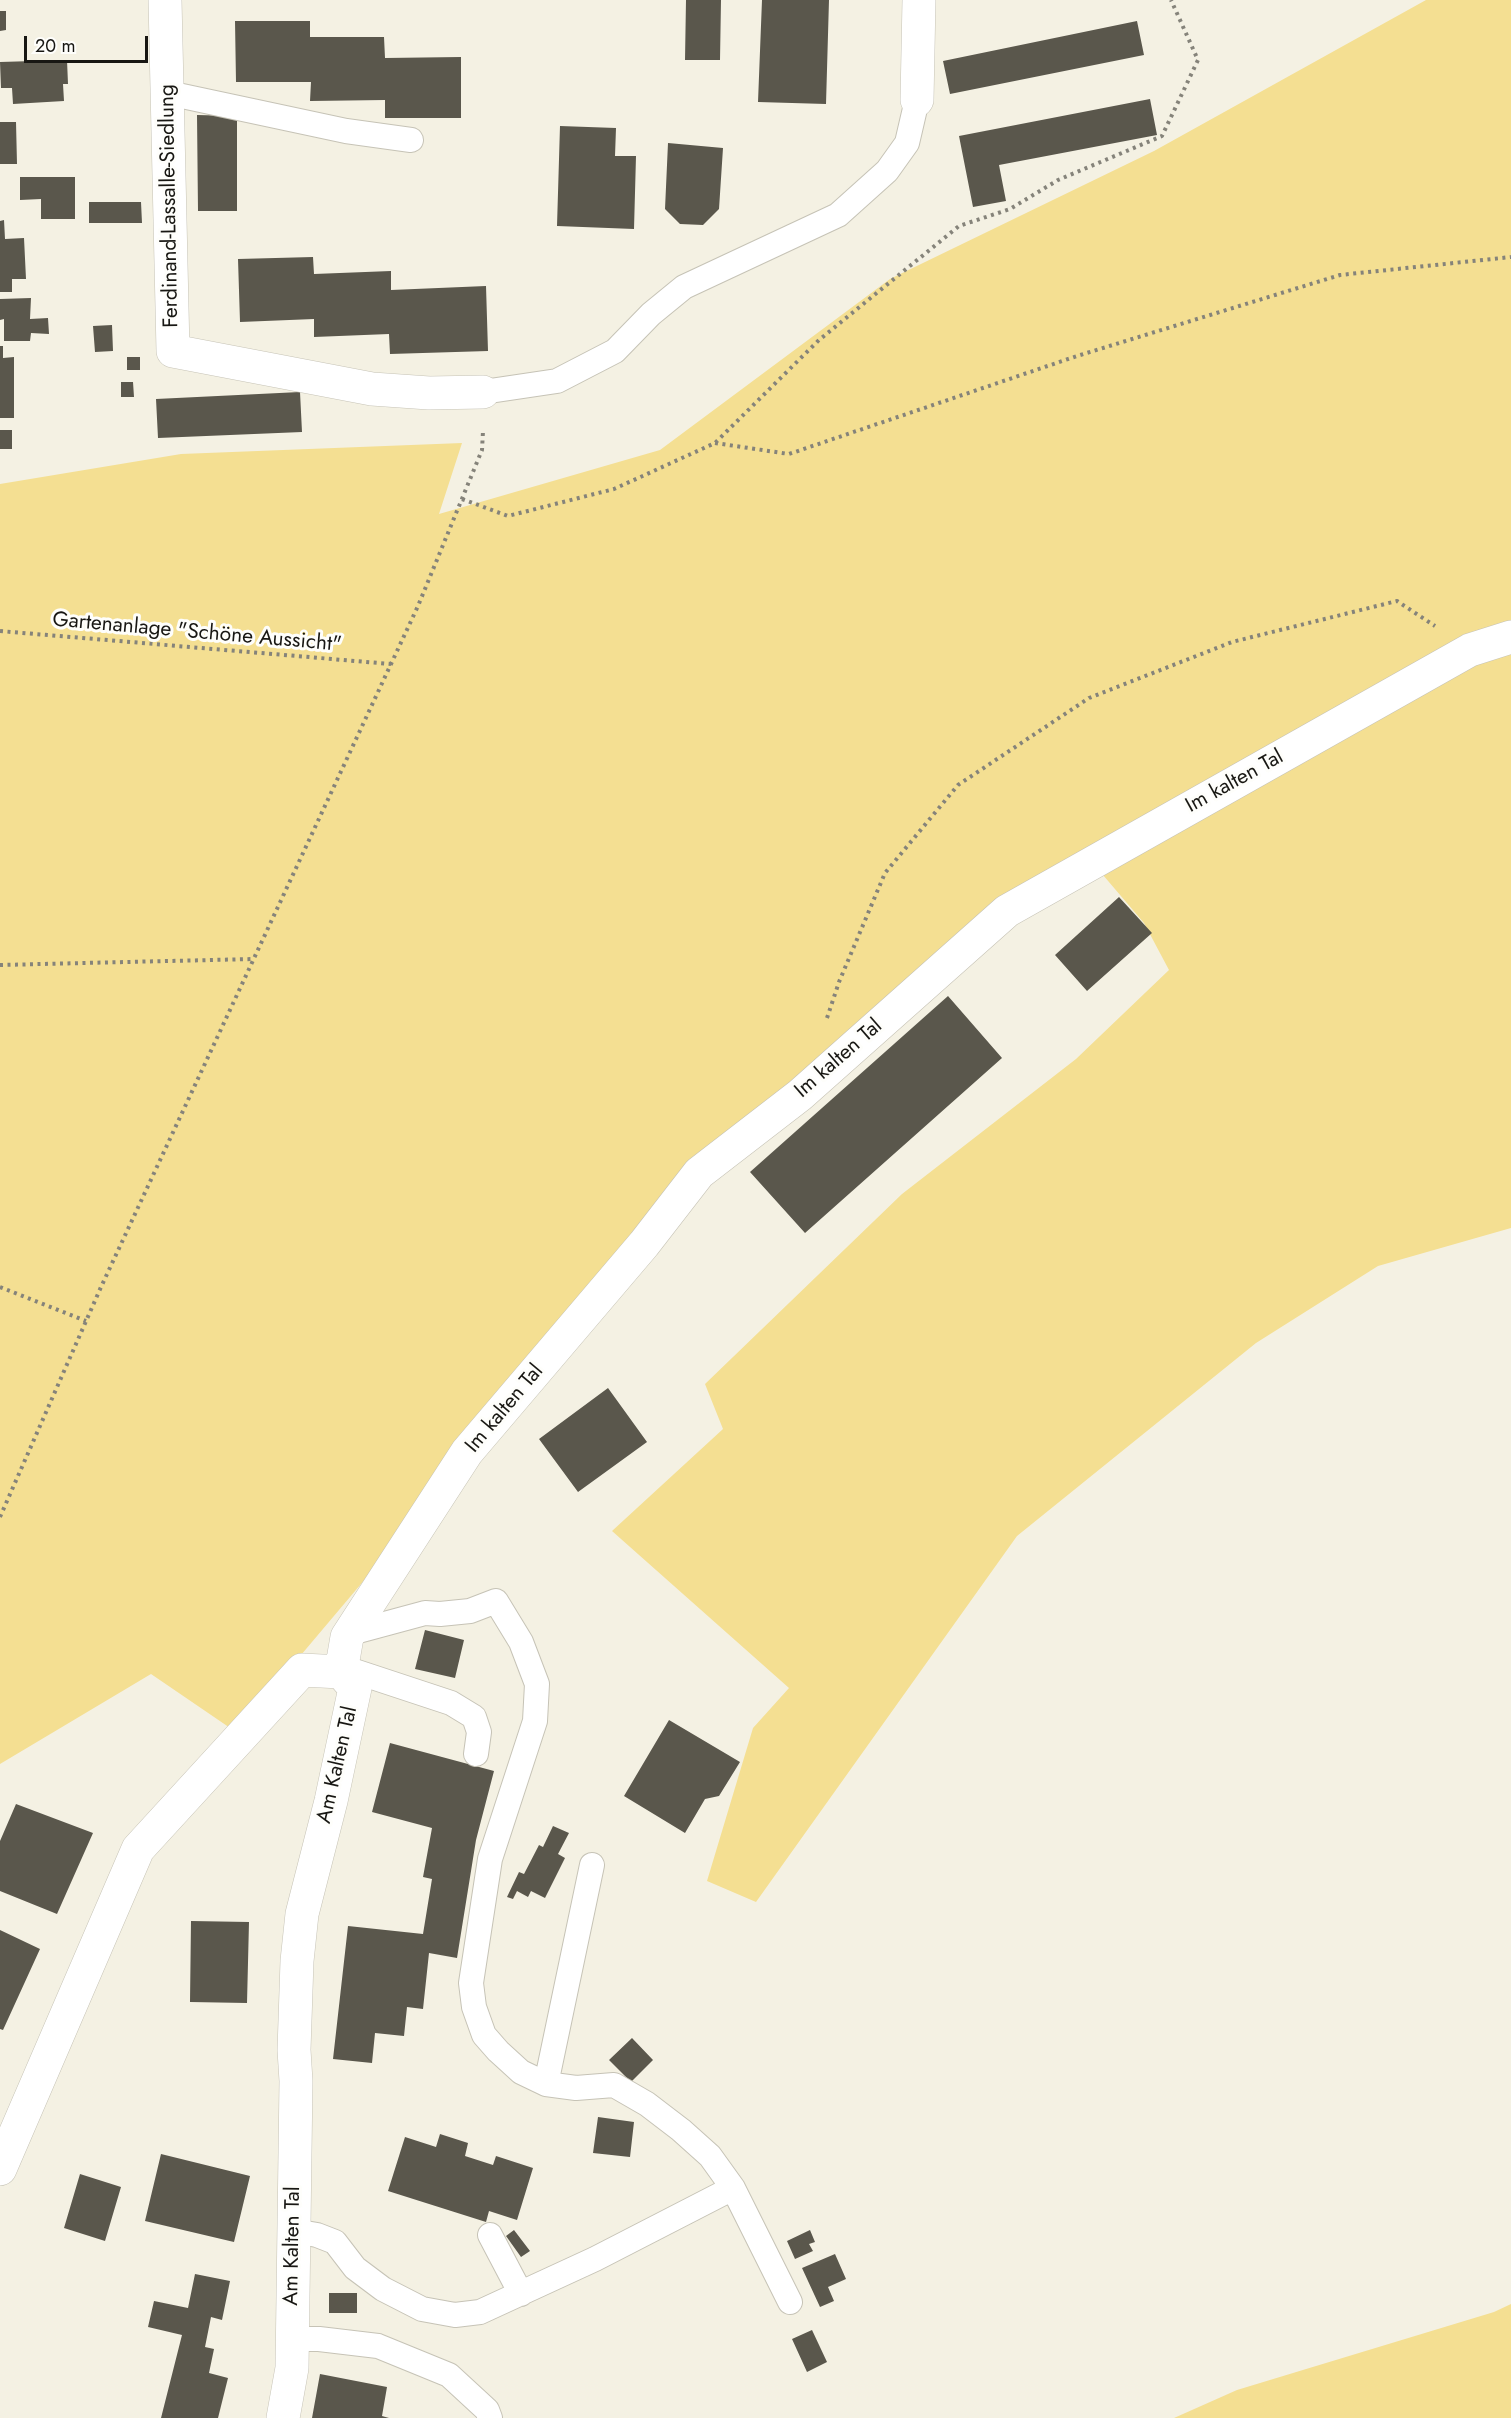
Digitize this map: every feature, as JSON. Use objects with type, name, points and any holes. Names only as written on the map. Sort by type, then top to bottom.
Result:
[{"type":"street","name":"Ferdinand-Lassalle-Siedlung","points":[[165,0],[173,351],[372,389],[429,393],[483,392]]},
{"type":"street","points":[[917,100],[919,0]]},
{"type":"street","name":"Im kalten Tal","points":[[341,1670],[347,1637],[467,1452],[644,1244],[699,1173],[800,1095],[1007,911],[1470,650],[1511,637]]},
{"type":"street","points":[[0,2169],[138,1850],[302,1670],[341,1670]]},
{"type":"street","name":"Am Kalten Tal","points":[[283,2418],[292,2368],[296,2081],[294,2050],[297,1961],[302,1914],[331,1801],[355,1688],[341,1670]]},
{"type":"lane","points":[[168,93],[346,131],[411,140]]},
{"type":"lane","points":[[483,392],[557,381],[615,351],[651,314],[684,287],[838,215],[887,171],[907,142],[917,100]]},
{"type":"lane","points":[[351,1633],[425,1612],[440,1614],[470,1611],[496,1601],[521,1642],[537,1684],[535,1721],[490,1858],[471,1983],[474,2007],[484,2035],[521,2072],[546,2084],[576,2088],[614,2085],[647,2104],[681,2130],[710,2156],[733,2188],[790,2302]]},
{"type":"lane","points":[[341,1670],[451,1703],[474,1717],[479,1732],[476,1754]]},
{"type":"lane","points":[[546,2084],[592,1865]]},
{"type":"lane","points":[[294,2231],[317,2235],[334,2242],[355,2268],[383,2289],[422,2309],[454,2315],[480,2312],[521,2294],[733,2188]]},
{"type":"lane","points":[[489,2235],[521,2294]]},
{"type":"lane","points":[[292,2339],[319,2339],[378,2346],[449,2375],[487,2410],[490,2418]]},
{"type":"path","points":[[462,499],[508,516],[614,489],[715,443],[819,340],[959,226],[1010,209],[1058,180],[1162,136],[1198,60],[1171,0]]},
{"type":"path","points":[[715,443],[789,454],[1077,356],[1340,275],[1511,257]]},
{"type":"path","points":[[0,1517],[86,1321],[418,606],[482,450],[483,392]]},
{"type":"path","points":[[823,1027],[839,982],[885,873],[958,785],[1089,698],[1232,642],[1397,601],[1470,650]]},
{"type":"path","name":"Gartenanlage \"Schöne Aussicht\"","points":[[0,631],[391,664]]},
{"type":"path","points":[[0,965],[253,959]]},
{"type":"path","points":[[0,1287],[86,1321]]},
{"type":"shaded area","points":[[1426,0],[1511,0],[1511,1228],[1378,1266],[1256,1343],[1017,1536],[756,1902],[707,1881],[753,1728],[789,1688],[612,1531],[723,1429],[705,1384],[902,1194],[1076,1059],[1169,970],[1144,923],[1091,861],[739,1147],[404,1533],[236,1732],[151,1674],[0,1764],[0,484],[181,454],[462,443],[439,514],[660,450],[890,279],[1154,151]]},
{"type":"shaded area","points":[[1511,2304],[1511,2418],[1174,2418],[1237,2390],[1494,2312]]},
{"type":"building","points":[[686,0],[721,0],[720,60],[685,60]]},
{"type":"building","points":[[762,0],[829,0],[826,104],[758,102]]},
{"type":"building","points":[[0,11],[6,11],[6,30],[0,31]]},
{"type":"building","points":[[235,21],[310,21],[310,37],[384,37],[385,58],[461,57],[461,118],[385,118],[385,100],[310,101],[311,82],[236,82]]},
{"type":"building","points":[[1137,21],[1144,55],[950,94],[943,61]]},
{"type":"building","points":[[67,60],[68,84],[63,84],[64,101],[13,104],[12,88],[1,88],[0,62]]},
{"type":"building","points":[[1150,99],[1157,135],[999,165],[1006,201],[973,207],[959,136]]},
{"type":"building","points":[[197,115],[237,116],[237,211],[198,211]]},
{"type":"building","points":[[0,122],[16,122],[17,164],[0,164]]},
{"type":"building","points":[[560,126],[616,128],[615,156],[636,156],[634,229],[557,226]]},
{"type":"building","points":[[668,143],[723,148],[719,209],[703,225],[680,224],[665,209]]},
{"type":"building","points":[[20,177],[75,177],[75,219],[41,219],[41,199],[20,200]]},
{"type":"building","points":[[89,202],[141,202],[142,223],[89,223]]},
{"type":"building","points":[[4,220],[5,239],[24,238],[26,279],[12,279],[12,292],[0,292],[0,221]]},
{"type":"building","points":[[313,257],[314,274],[391,271],[391,290],[486,286],[488,351],[390,354],[389,334],[314,337],[314,319],[240,322],[238,259]]},
{"type":"building","points":[[31,298],[30,319],[48,318],[49,334],[31,333],[30,341],[4,341],[4,319],[0,320],[0,299]]},
{"type":"building","points":[[112,325],[113,351],[95,352],[93,326]]},
{"type":"building","points":[[0,346],[3,346],[3,358],[14,357],[14,418],[0,418]]},
{"type":"building","points":[[127,357],[140,357],[140,370],[127,370]]},
{"type":"building","points":[[121,382],[133,382],[134,397],[121,397]]},
{"type":"building","points":[[300,392],[302,432],[158,438],[156,399]]},
{"type":"building","points":[[0,430],[12,430],[12,449],[0,449]]},
{"type":"building","points":[[1119,897],[1152,933],[1087,991],[1055,955]]},
{"type":"building","points":[[948,996],[1002,1058],[805,1233],[750,1172]]},
{"type":"building","points":[[608,1388],[647,1442],[578,1492],[539,1439]]},
{"type":"building","points":[[425,1630],[464,1640],[455,1678],[415,1669]]},
{"type":"building","points":[[669,1720],[740,1762],[719,1796],[705,1799],[685,1833],[624,1796]]},
{"type":"building","points":[[390,1743],[494,1771],[476,1840],[457,1958],[429,1953],[423,2009],[407,2007],[404,2036],[375,2033],[372,2063],[333,2059],[348,1926],[423,1934],[432,1879],[423,1877],[432,1828],[372,1812]]},
{"type":"building","points":[[16,1804],[93,1833],[57,1914],[0,1891],[0,1841]]},
{"type":"building","points":[[553,1826],[569,1833],[558,1854],[565,1858],[545,1898],[531,1891],[528,1897],[517,1891],[513,1899],[507,1897],[519,1872],[524,1874],[539,1845],[543,1847]]},
{"type":"building","points":[[191,1921],[249,1922],[247,2003],[190,2002]]},
{"type":"building","points":[[0,1930],[40,1949],[3,2030],[0,2029]]},
{"type":"building","points":[[632,2038],[653,2060],[631,2082],[609,2060]]},
{"type":"building","points":[[598,2117],[634,2122],[630,2157],[593,2153]]},
{"type":"building","points":[[440,2134],[468,2143],[465,2156],[493,2165],[496,2156],[533,2168],[517,2220],[489,2211],[486,2222],[388,2191],[405,2137],[436,2147]]},
{"type":"building","points":[[161,2154],[250,2176],[234,2242],[145,2221]]},
{"type":"building","points":[[80,2174],[121,2187],[105,2241],[64,2228]]},
{"type":"building","points":[[514,2230],[530,2251],[521,2257],[506,2236]]},
{"type":"building","points":[[810,2230],[815,2242],[809,2244],[813,2251],[795,2259],[787,2241]]},
{"type":"building","points":[[835,2254],[846,2279],[828,2287],[834,2301],[820,2307],[802,2268]]},
{"type":"building","points":[[195,2274],[230,2281],[222,2320],[211,2317],[205,2347],[214,2349],[209,2373],[228,2378],[218,2418],[161,2418],[182,2335],[148,2327],[154,2301],[188,2308]]},
{"type":"building","points":[[329,2293],[357,2293],[357,2313],[329,2313]]},
{"type":"building","points":[[812,2330],[827,2362],[807,2372],[792,2339]]},
{"type":"building","points":[[320,2374],[387,2387],[382,2416],[389,2418],[312,2418]]}]
